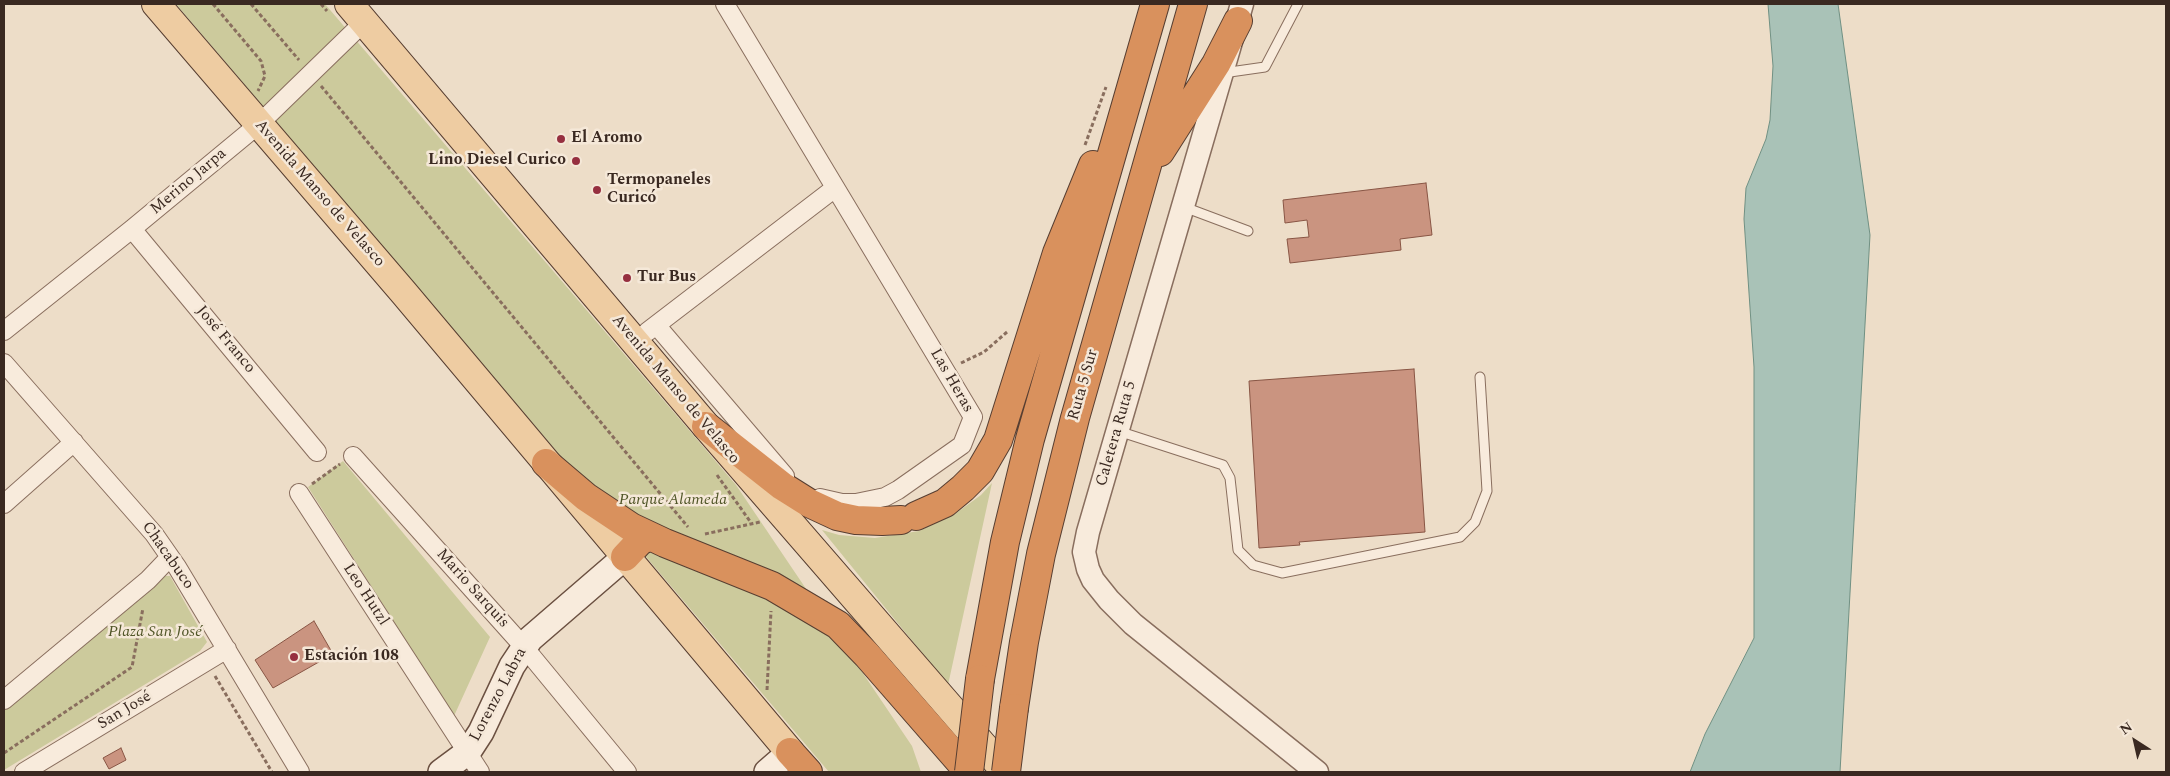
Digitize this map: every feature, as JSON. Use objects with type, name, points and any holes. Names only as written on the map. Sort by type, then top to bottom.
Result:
[{"type":"highway","points":[[969,772],[980,679],[1005,542],[1030,439],[1155,4]]},
{"type":"highway","name":"Ruta 5 Sur","points":[[1006,772],[1026,633],[1055,495],[1193,4]]},
{"type":"highway","points":[[1140,188],[1162,148],[1216,64],[1240,12]]},
{"type":"highway","points":[[706,426],[782,486],[824,510],[856,520],[882,522],[909,518],[945,503],[963,488],[980,471],[998,440],[1057,253],[1141,51]]},
{"type":"highway","points":[[546,463],[607,512],[658,539],[772,586],[838,625],[969,772]]},
{"type":"highway","points":[[625,557],[640,540],[658,539]]},
{"type":"highway","points":[[790,752],[808,772]]},
{"type":"main road","name":"Avenida Manso de Velasco","points":[[156,4],[404,293],[790,752]]},
{"type":"main road","name":"Avenida Manso de Velasco","points":[[356,13],[706,426],[1006,772]]},
{"type":"main road","name":"Lorenzo Labra","points":[[441,772],[474,762],[481,732],[512,666],[524,647],[540,629],[625,557]]},
{"type":"main road","points":[[767,772],[790,752]]},
{"type":"street","name":"Las Heras","points":[[657,326],[787,478],[799,488],[827,500],[849,503],[870,501],[898,490],[962,445],[973,417],[724,4]]},
{"type":"street","name":"Caletera Ruta 5","points":[[1240,12],[1086,543],[1085,560],[1093,580],[1109,600],[1133,624],[1317,772]]},
{"type":"street","name":"Merino Jarpa","points":[[4,331],[132,229],[251,115],[311,74],[356,13]]},
{"type":"street","points":[[634,341],[657,326],[835,188]]},
{"type":"street","name":"José Franco","points":[[132,229],[317,452]]},
{"type":"street","name":"Chacabuco","points":[[4,362],[137,513],[170,557],[300,772]]},
{"type":"street","points":[[4,504],[74,442]]},
{"type":"street","name":"Mario Sarquis","points":[[353,456],[524,647],[627,772]]},
{"type":"street","name":"Leo Hutzl","points":[[299,493],[474,762]]},
{"type":"street","points":[[4,700],[148,580],[170,557]]},
{"type":"street","name":"San José","points":[[24,772],[227,649]]},
{"type":"lane","points":[[1223,73],[1265,67],[1298,4]]},
{"type":"lane","points":[[1184,207],[1248,231]]},
{"type":"lane","points":[[1118,430],[1223,465],[1230,478],[1238,550],[1253,565],[1282,573],[1460,537],[1475,522],[1487,491],[1480,377]]},
{"type":"path","points":[[213,4],[261,61],[265,76],[251,115]]},
{"type":"path","points":[[251,4],[690,529]]},
{"type":"path","points":[[299,493],[353,456]]},
{"type":"path","points":[[658,539],[784,517]]},
{"type":"path","points":[[4,753],[132,667],[148,580]]},
{"type":"path","points":[[765,723],[772,586]]},
{"type":"path","points":[[206,662],[272,772]]},
{"type":"green space","name":"Parque Alameda","points":[[176,4],[325,4],[736,485],[912,746],[921,772],[829,772]]},
{"type":"green space","points":[[343,461],[490,637],[454,716],[308,487]]},
{"type":"green space","points":[[992,483],[948,685],[822,530],[839,535],[875,538],[919,531],[955,514],[981,495]]},
{"type":"green space","name":"Plaza San José","points":[[163,576],[170,576],[207,642],[200,651],[4,770],[4,708]]},
{"type":"shaded area","points":[[1768,4],[1838,4],[1870,235],[1840,772],[1690,772],[1705,734],[1754,638],[1754,367],[1744,219],[1746,188],[1766,139],[1770,120],[1773,66]]},
{"type":"building","points":[[1426,183],[1432,235],[1400,239],[1401,250],[1290,263],[1287,239],[1309,237],[1307,220],[1285,223],[1283,200]]},
{"type":"building","points":[[1414,369],[1425,532],[1299,542],[1300,545],[1259,548],[1249,381]]},
{"type":"building","name":"Estación 108","points":[[314,621],[333,654],[273,688],[255,660]]},
{"type":"building","points":[[121,748],[126,760],[109,769],[103,758]]},
{"type":"place","name":"El Aromo","points":[[561,139]]},
{"type":"place","name":"Lino Diesel Curico","points":[[576,161]]},
{"type":"place","name":"Termopaneles Curicó","points":[[597,190]]},
{"type":"place","name":"Tur Bus","points":[[627,278]]},
{"type":"place","name":"Estación 108","points":[[294,657]]}]
